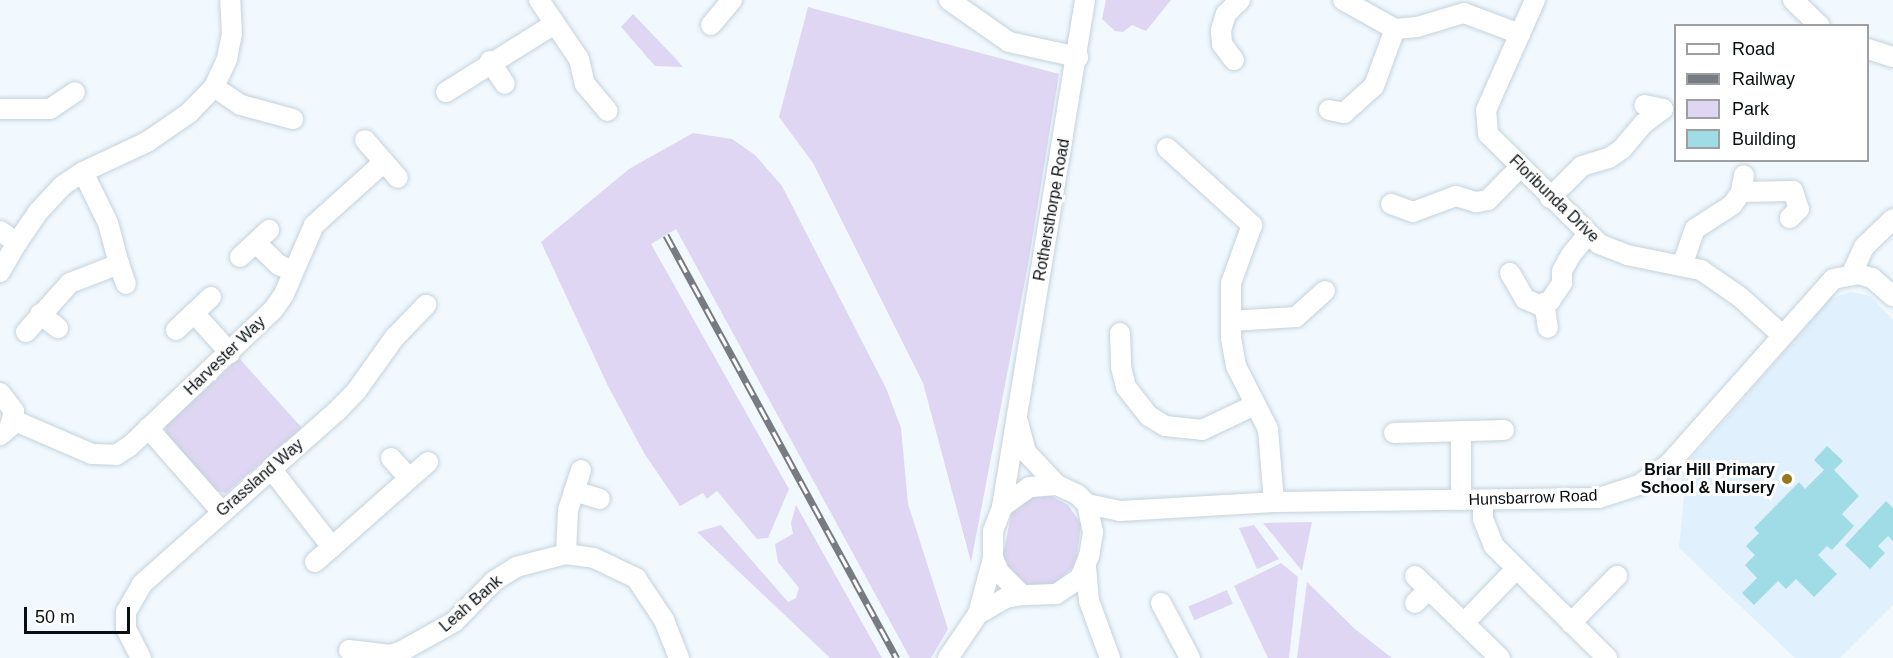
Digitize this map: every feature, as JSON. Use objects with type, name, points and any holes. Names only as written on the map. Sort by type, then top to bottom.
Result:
[{"type":"street","points":[[0,272],[38,212],[83,172],[147,142],[189,113],[213,87],[227,59],[232,34],[230,0]]},
{"type":"street","points":[[539,0],[553,25],[579,59],[585,84],[608,111]]},
{"type":"street","points":[[711,26],[732,0]]},
{"type":"street","name":"Rothersthorpe Road","points":[[978,614],[993,558],[993,531],[1002,507],[1078,57],[1085,0]]},
{"type":"street","points":[[1234,60],[1222,44],[1221,30],[1226,14],[1240,0]]},
{"type":"street","points":[[1343,0],[1395,29],[1417,27],[1464,14],[1520,34]]},
{"type":"street","name":"Floribunda Drive","points":[[1535,0],[1486,110],[1488,134],[1519,168],[1599,244],[1628,255],[1701,270],[1740,297],[1782,335]]},
{"type":"street","points":[[1793,0],[1818,24]]},
{"type":"street","points":[[952,1],[1009,42],[1078,57]]},
{"type":"street","points":[[446,92],[490,61],[553,25]]},
{"type":"street","points":[[1329,110],[1344,113],[1374,86],[1395,29]]},
{"type":"street","points":[[1869,49],[1893,57]]},
{"type":"street","points":[[490,61],[505,84]]},
{"type":"street","points":[[213,87],[241,105],[283,122]]},
{"type":"street","points":[[0,109],[50,109],[75,93]]},
{"type":"street","points":[[1550,198],[1582,165],[1609,158],[1622,149],[1643,124],[1663,109],[1644,105]]},
{"type":"street","points":[[365,140],[398,178]]},
{"type":"street","points":[[1167,148],[1252,225],[1231,283],[1231,321],[1236,366],[1268,429],[1274,502]]},
{"type":"street","name":"Harvester Way","points":[[14,420],[92,454],[105,456],[123,450],[230,353],[273,310],[314,225],[384,162]]},
{"type":"street","points":[[1390,204],[1413,212],[1456,196],[1476,202],[1488,200],[1519,168]]},
{"type":"street","points":[[83,172],[108,223],[126,284]]},
{"type":"street","points":[[1682,266],[1695,229],[1732,205],[1742,183],[1793,191],[1799,209],[1790,218]]},
{"type":"street","points":[[1893,219],[1864,247],[1852,273],[1872,278],[1893,296]]},
{"type":"street","points":[[0,231],[17,243]]},
{"type":"street","points":[[1510,273],[1525,299],[1539,305],[1544,303],[1562,283],[1562,271],[1571,255],[1588,234]]},
{"type":"street","points":[[240,257],[263,237],[279,265],[293,271]]},
{"type":"street","points":[[26,332],[70,283],[119,264]]},
{"type":"street","name":"Hunsbarrow Road","points":[[1087,504],[1120,511],[1274,502],[1599,498],[1639,485],[1684,449],[1833,279],[1852,273]]},
{"type":"street","points":[[1231,321],[1296,317],[1325,291]]},
{"type":"street","points":[[176,330],[211,297]]},
{"type":"street","points":[[1544,303],[1548,328]]},
{"type":"street","name":"Grassland Way","points":[[141,658],[126,629],[126,612],[131,599],[142,584],[272,470],[357,390],[395,337],[426,305]]},
{"type":"street","points":[[194,313],[230,353]]},
{"type":"street","points":[[40,314],[58,328]]},
{"type":"street","points":[[1120,333],[1120,367],[1126,387],[1149,417],[1165,426],[1202,430],[1256,405]]},
{"type":"street","points":[[0,393],[12,404],[14,420],[0,435]]},
{"type":"street","name":"Rothersthorpe Road","points":[[1017,420],[1026,452],[1057,485],[1087,504]]},
{"type":"street","points":[[148,428],[222,512]]},
{"type":"street","points":[[1394,433],[1504,430]]},
{"type":"street","points":[[1461,431],[1461,500]]},
{"type":"street","points":[[391,458],[409,478]]},
{"type":"street","points":[[315,562],[428,462]]},
{"type":"street","points":[[272,470],[332,547]]},
{"type":"street","points":[[566,554],[568,510],[581,470]]},
{"type":"street","points":[[1002,507],[1030,487],[1057,485]]},
{"type":"street","points":[[574,491],[600,499]]},
{"type":"street","points":[[1483,500],[1486,532],[1516,569],[1607,658]]},
{"type":"street","points":[[1087,504],[1093,532],[1086,567],[1089,601],[1110,658]]},
{"type":"street","points":[[1093,532],[1120,511]]},
{"type":"street","name":"Leah Bank","points":[[391,656],[454,622],[494,581],[516,567],[566,554],[594,558],[636,578],[664,620],[679,658]]},
{"type":"street","points":[[993,558],[999,572],[1022,595]]},
{"type":"street","points":[[1056,594],[1080,578],[1086,567]]},
{"type":"street","points":[[1464,623],[1516,569]]},
{"type":"street","points":[[1414,576],[1422,596],[1464,623],[1500,658]]},
{"type":"street","points":[[1571,623],[1617,576]]},
{"type":"street","points":[[948,658],[978,614],[1006,598],[1056,594],[1076,605],[1097,627]]},
{"type":"street","points":[[1161,603],[1190,658]]},
{"type":"street","points":[[349,650],[391,656]]},
{"type":"shaded area","name":"Briar Hill Primary School & Nursery","points":[[1851,292],[1870,296],[1893,320],[1893,605],[1840,658],[1795,658],[1679,548],[1685,485],[1677,475],[1830,299]]},
{"type":"green space","points":[[1106,0],[1171,0],[1146,31],[1132,25],[1123,32],[1115,31],[1102,19]]},
{"type":"green space","points":[[808,7],[1059,74],[1028,265],[971,562],[923,383],[813,163],[779,117]]},
{"type":"green space","points":[[633,14],[683,67],[655,66],[621,27]]},
{"type":"green space","points":[[693,133],[732,139],[755,155],[782,186],[886,388],[901,428],[908,504],[948,629],[931,658],[910,658],[676,229],[651,244],[789,489],[768,538],[757,539],[717,491],[707,499],[703,493],[680,506],[644,453],[608,386],[541,242],[629,169]]},
{"type":"green space","points":[[239,358],[302,428],[226,493],[216,491],[166,435],[166,426]]},
{"type":"green space","points":[[1050,495],[1068,505],[1081,524],[1076,565],[1050,587],[1023,585],[1006,568],[1003,556],[1012,510],[1027,499]]},
{"type":"green space","points":[[796,505],[882,658],[830,658],[697,532],[721,525],[788,602],[796,598],[799,588],[778,562],[775,544],[793,534],[791,523]]},
{"type":"green space","points":[[1312,522],[1307,546],[1302,571],[1263,523]]},
{"type":"green space","points":[[1254,525],[1279,559],[1257,569],[1239,528]]},
{"type":"green space","points":[[1281,563],[1298,577],[1289,658],[1268,658],[1234,586]]},
{"type":"green space","points":[[1307,582],[1355,629],[1392,658],[1297,658]]},
{"type":"green space","points":[[1227,590],[1233,604],[1194,620],[1188,606]]},
{"type":"building","points":[[1827,446],[1843,461],[1834,470],[1859,496],[1842,514],[1854,526],[1832,550],[1827,546],[1818,555],[1837,574],[1814,597],[1796,579],[1786,589],[1778,581],[1754,605],[1742,593],[1757,578],[1745,565],[1755,555],[1746,546],[1759,533],[1754,528],[1799,482],[1805,489],[1824,470],[1814,460]]},
{"type":"building","points":[[1886,501],[1893,508],[1893,541],[1888,536],[1878,546],[1885,553],[1870,569],[1845,545]]},
{"type":"railway","points":[[666,235],[897,658]]},
{"type":"place","name":"Briar Hill Primary School & Nursery","points":[[1787,479]]}]
